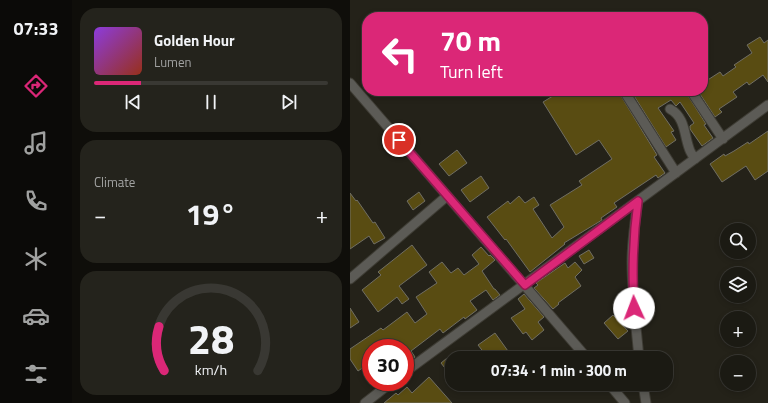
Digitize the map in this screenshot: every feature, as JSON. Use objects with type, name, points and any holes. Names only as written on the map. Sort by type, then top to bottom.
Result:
[{"type":"street","points":[[350,83],[580,351]]},
{"type":"street","points":[[627,96],[676,173]]},
{"type":"street","points":[[694,96],[723,139]]},
{"type":"street","points":[[414,365],[768,105]]},
{"type":"street","points":[[670,109],[681,119],[689,148],[695,159]]},
{"type":"street","points":[[350,279],[447,196]]},
{"type":"street","points":[[638,201],[634,227],[632,262],[634,308],[638,351]]},
{"type":"street","points":[[365,403],[380,391]]},
{"type":"street","points":[[615,391],[625,403]]},
{"type":"street","points":[[644,391],[646,403]]},
{"type":"building","points":[[760,37],[764,43],[768,40],[768,82],[763,75],[749,85],[747,82],[733,92],[737,97],[719,109],[722,112],[715,117],[701,96],[708,96],[708,80],[720,72],[723,76],[736,67],[734,65],[752,53],[747,45]]},
{"type":"building","points":[[553,96],[621,96],[657,155],[654,157],[665,173],[658,178],[656,175],[614,203],[617,207],[601,218],[602,220],[564,243],[565,244],[530,272],[506,239],[505,240],[487,217],[508,201],[510,204],[519,196],[525,203],[534,197],[539,205],[533,209],[552,238],[564,227],[550,205],[582,185],[579,181],[612,159],[599,140],[576,155],[543,102]]},
{"type":"building","points":[[634,96],[688,96],[713,138],[702,146],[690,129],[690,126],[694,123],[680,102],[676,106],[671,100],[658,108],[674,131],[671,132],[676,140],[666,147]]},
{"type":"building","points":[[768,131],[768,171],[755,180],[746,166],[722,182],[710,164],[724,154],[725,156],[748,142],[749,144]]},
{"type":"building","points":[[457,150],[467,163],[449,176],[439,164]]},
{"type":"building","points":[[481,176],[489,188],[470,202],[461,190]]},
{"type":"building","points":[[419,192],[425,201],[413,210],[407,201]]},
{"type":"building","points":[[350,193],[356,201],[357,200],[373,223],[375,222],[385,238],[374,244],[369,236],[350,249]]},
{"type":"building","points":[[412,245],[427,265],[399,286],[409,299],[402,304],[397,297],[378,312],[362,290],[381,275],[378,272]]},
{"type":"building","points":[[481,247],[495,260],[482,271],[500,295],[493,300],[486,290],[470,301],[477,310],[465,319],[464,317],[443,333],[440,329],[414,349],[414,339],[365,339],[381,328],[383,330],[407,312],[415,323],[427,314],[416,297],[437,283],[429,272],[442,262],[451,273],[458,268],[464,275],[479,264],[472,255]]},
{"type":"building","points":[[589,250],[594,258],[584,264],[579,256]]},
{"type":"building","points":[[575,262],[582,270],[575,277],[581,286],[558,303],[559,304],[553,309],[534,288],[538,285],[536,283],[565,263],[568,268]]},
{"type":"building","points":[[524,294],[544,317],[538,322],[544,330],[532,340],[526,332],[523,334],[511,318],[525,309],[518,299]]},
{"type":"building","points":[[350,308],[359,322],[350,328]]},
{"type":"building","points":[[613,315],[628,331],[618,339],[604,323]]},
{"type":"building","points":[[495,333],[508,351],[483,351],[478,345]]},
{"type":"building","points":[[362,341],[362,368],[358,371],[350,359],[350,349]]},
{"type":"building","points":[[445,360],[445,368],[441,363]]},
{"type":"building","points":[[429,377],[452,403],[384,403],[396,393],[398,395],[402,391],[410,391],[412,393]]},
{"type":"route","points":[[399,140],[525,285],[638,201],[634,227],[632,262],[634,308]]}]
